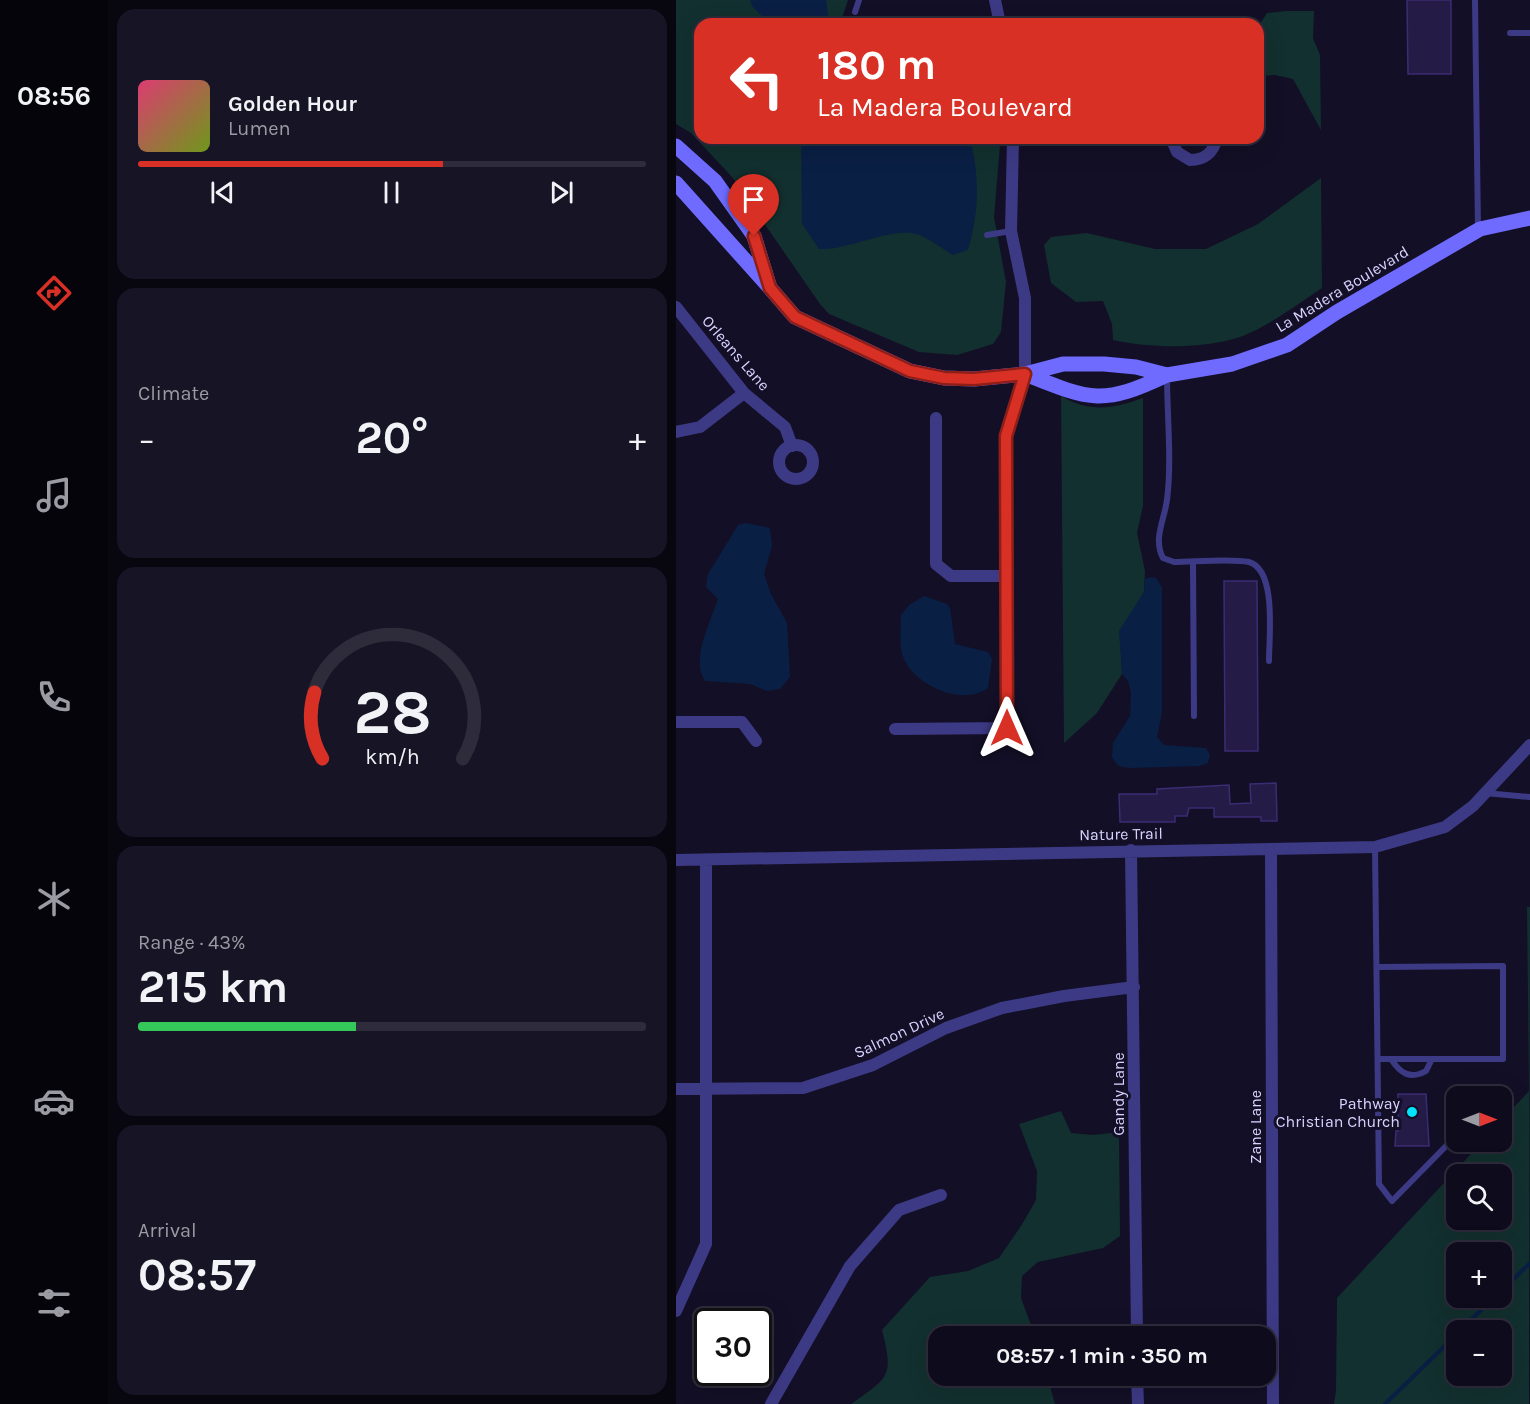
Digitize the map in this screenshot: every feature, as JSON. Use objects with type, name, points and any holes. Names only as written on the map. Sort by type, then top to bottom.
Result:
[{"type":"street","points":[[995,0],[999,18]]},
{"type":"street","points":[[895,729],[1007,728],[1006,436],[1025,374],[1025,298],[1011,231],[1013,144]]},
{"type":"street","points":[[1174,144],[1177,152],[1190,160],[1205,158],[1211,153],[1215,144]]},
{"type":"street","name":"La Madera Boulevard","points":[[676,146],[715,181],[754,236],[770,288]]},
{"type":"street","name":"La Madera Boulevard","points":[[676,183],[795,317],[910,371],[944,378],[974,379],[1025,374],[1063,364],[1104,364],[1136,367],[1166,375]]},
{"type":"street","name":"La Madera Boulevard","points":[[1025,374],[1088,396],[1107,398],[1132,392],[1166,375],[1232,364],[1286,345],[1337,312],[1478,231],[1530,218]]},
{"type":"street","name":"Orleans Lane","points":[[676,307],[744,393],[786,427],[792,446]]},
{"type":"street","points":[[676,432],[700,427],[744,393]]},
{"type":"street","points":[[936,418],[936,564],[951,576],[1007,576]]},
{"type":"street","points":[[676,722],[742,722],[756,741]]},
{"type":"street","name":"Nature Trail","points":[[676,860],[1375,847],[1445,827],[1474,806],[1530,745]]},
{"type":"street","name":"Gandy Lane","points":[[1130,850],[1134,987],[1137,1326]]},
{"type":"street","name":"Zane Lane","points":[[1271,850],[1273,1404]]},
{"type":"street","points":[[676,1311],[706,1244],[706,860]]},
{"type":"street","name":"Salmon Drive","points":[[676,1089],[803,1088],[873,1065],[946,1028],[1002,1008],[1064,996],[1134,987]]},
{"type":"street","points":[[771,1404],[850,1266],[899,1210],[941,1195]]},
{"type":"street","points":[[1137,1386],[1138,1404]]},
{"type":"lane","points":[[855,12],[859,0]]},
{"type":"lane","points":[[1475,0],[1478,231]]},
{"type":"lane","points":[[1510,33],[1530,33]]},
{"type":"lane","points":[[987,235],[1011,231]]},
{"type":"lane","points":[[1166,375],[1167,499],[1158,537],[1158,549],[1163,558],[1174,562],[1248,562],[1262,571],[1268,588],[1269,661]]},
{"type":"lane","points":[[1193,562],[1194,716]]},
{"type":"lane","points":[[1485,793],[1530,797]]},
{"type":"lane","points":[[1375,847],[1379,1184],[1392,1201],[1446,1146]]},
{"type":"lane","points":[[1377,967],[1503,966],[1503,1059],[1378,1059]]},
{"type":"lane","points":[[1391,1059],[1398,1071],[1411,1075],[1426,1071],[1432,1059]]},
{"type":"green space","points":[[676,0],[848,0],[842,18],[694,18],[694,136],[676,124]]},
{"type":"green space","points":[[1314,11],[1313,38],[1320,55],[1321,130],[1293,79],[1275,75],[1264,76],[1264,18],[1267,13]]},
{"type":"green space","points":[[701,144],[1000,145],[994,217],[1006,282],[1001,332],[993,344],[957,355],[919,352],[829,314],[732,177]]},
{"type":"green space","points":[[1321,178],[1322,288],[1279,317],[1244,335],[1219,342],[1189,346],[1142,345],[1113,340],[1112,324],[1103,301],[1076,302],[1051,283],[1044,245],[1051,237],[1087,233],[1155,249],[1206,249],[1258,224]]},
{"type":"green space","points":[[1061,396],[1082,405],[1101,408],[1143,398],[1143,506],[1137,533],[1145,571],[1144,592],[1120,632],[1122,674],[1097,713],[1064,743]]},
{"type":"green space","points":[[1527,907],[1530,907],[1529,1404],[1334,1404],[1337,1298],[1446,1181],[1446,1230],[1512,1230],[1512,1164],[1462,1164],[1473,1152],[1512,1152],[1512,1109],[1529,1091]]},
{"type":"green space","points":[[1061,1111],[1071,1133],[1093,1135],[1119,1132],[1120,1236],[1103,1248],[1038,1262],[1022,1276],[1021,1298],[1031,1326],[928,1326],[928,1386],[1050,1386],[1055,1404],[851,1404],[881,1381],[888,1358],[882,1330],[930,1277],[968,1271],[999,1258],[1021,1226],[1036,1200],[1037,1171],[1019,1124]]},
{"type":"water","points":[[750,0],[826,0],[828,18],[764,18],[752,6]]},
{"type":"water","points":[[801,144],[963,144],[972,147],[977,199],[968,250],[953,255],[925,237],[906,233],[881,236],[842,247],[819,249],[802,224]]},
{"type":"water","points":[[746,523],[770,528],[772,546],[764,574],[771,594],[787,623],[790,677],[780,689],[767,691],[750,684],[705,681],[701,672],[703,640],[718,599],[706,587],[708,574],[738,525]]},
{"type":"water","points":[[1156,578],[1162,587],[1162,713],[1157,737],[1164,745],[1206,748],[1210,755],[1208,763],[1199,766],[1129,768],[1118,766],[1112,757],[1113,743],[1130,716],[1131,693],[1128,681],[1122,674],[1119,631],[1144,592],[1145,579]]},
{"type":"water","points":[[924,596],[947,604],[950,608],[955,644],[988,652],[992,659],[988,688],[978,693],[954,694],[930,686],[911,670],[901,651],[901,615],[909,605]]},
{"type":"building","points":[[1407,0],[1451,0],[1451,74],[1408,74]]},
{"type":"building","points":[[1224,581],[1257,581],[1258,751],[1225,751]]},
{"type":"building","points":[[1276,783],[1277,821],[1261,821],[1261,817],[1214,817],[1214,808],[1189,808],[1187,816],[1175,816],[1175,822],[1120,822],[1119,794],[1157,794],[1157,789],[1229,785],[1230,804],[1251,803],[1250,784]]},
{"type":"building","name":"Pathway Christian Church","points":[[1398,1094],[1426,1094],[1429,1146],[1395,1146],[1396,1131],[1398,1131]]},
{"type":"waterway","points":[[1512,1280],[1530,1263]]},
{"type":"waterway","points":[[1471,1320],[1483,1308]]},
{"type":"waterway","points":[[1385,1404],[1446,1345]]},
{"type":"place","name":"Pathway Christian Church","points":[[1412,1112]]},
{"type":"route","points":[[754,236],[770,288],[795,317],[910,371],[944,378],[974,379],[1025,374],[1006,436],[1007,728]]}]
